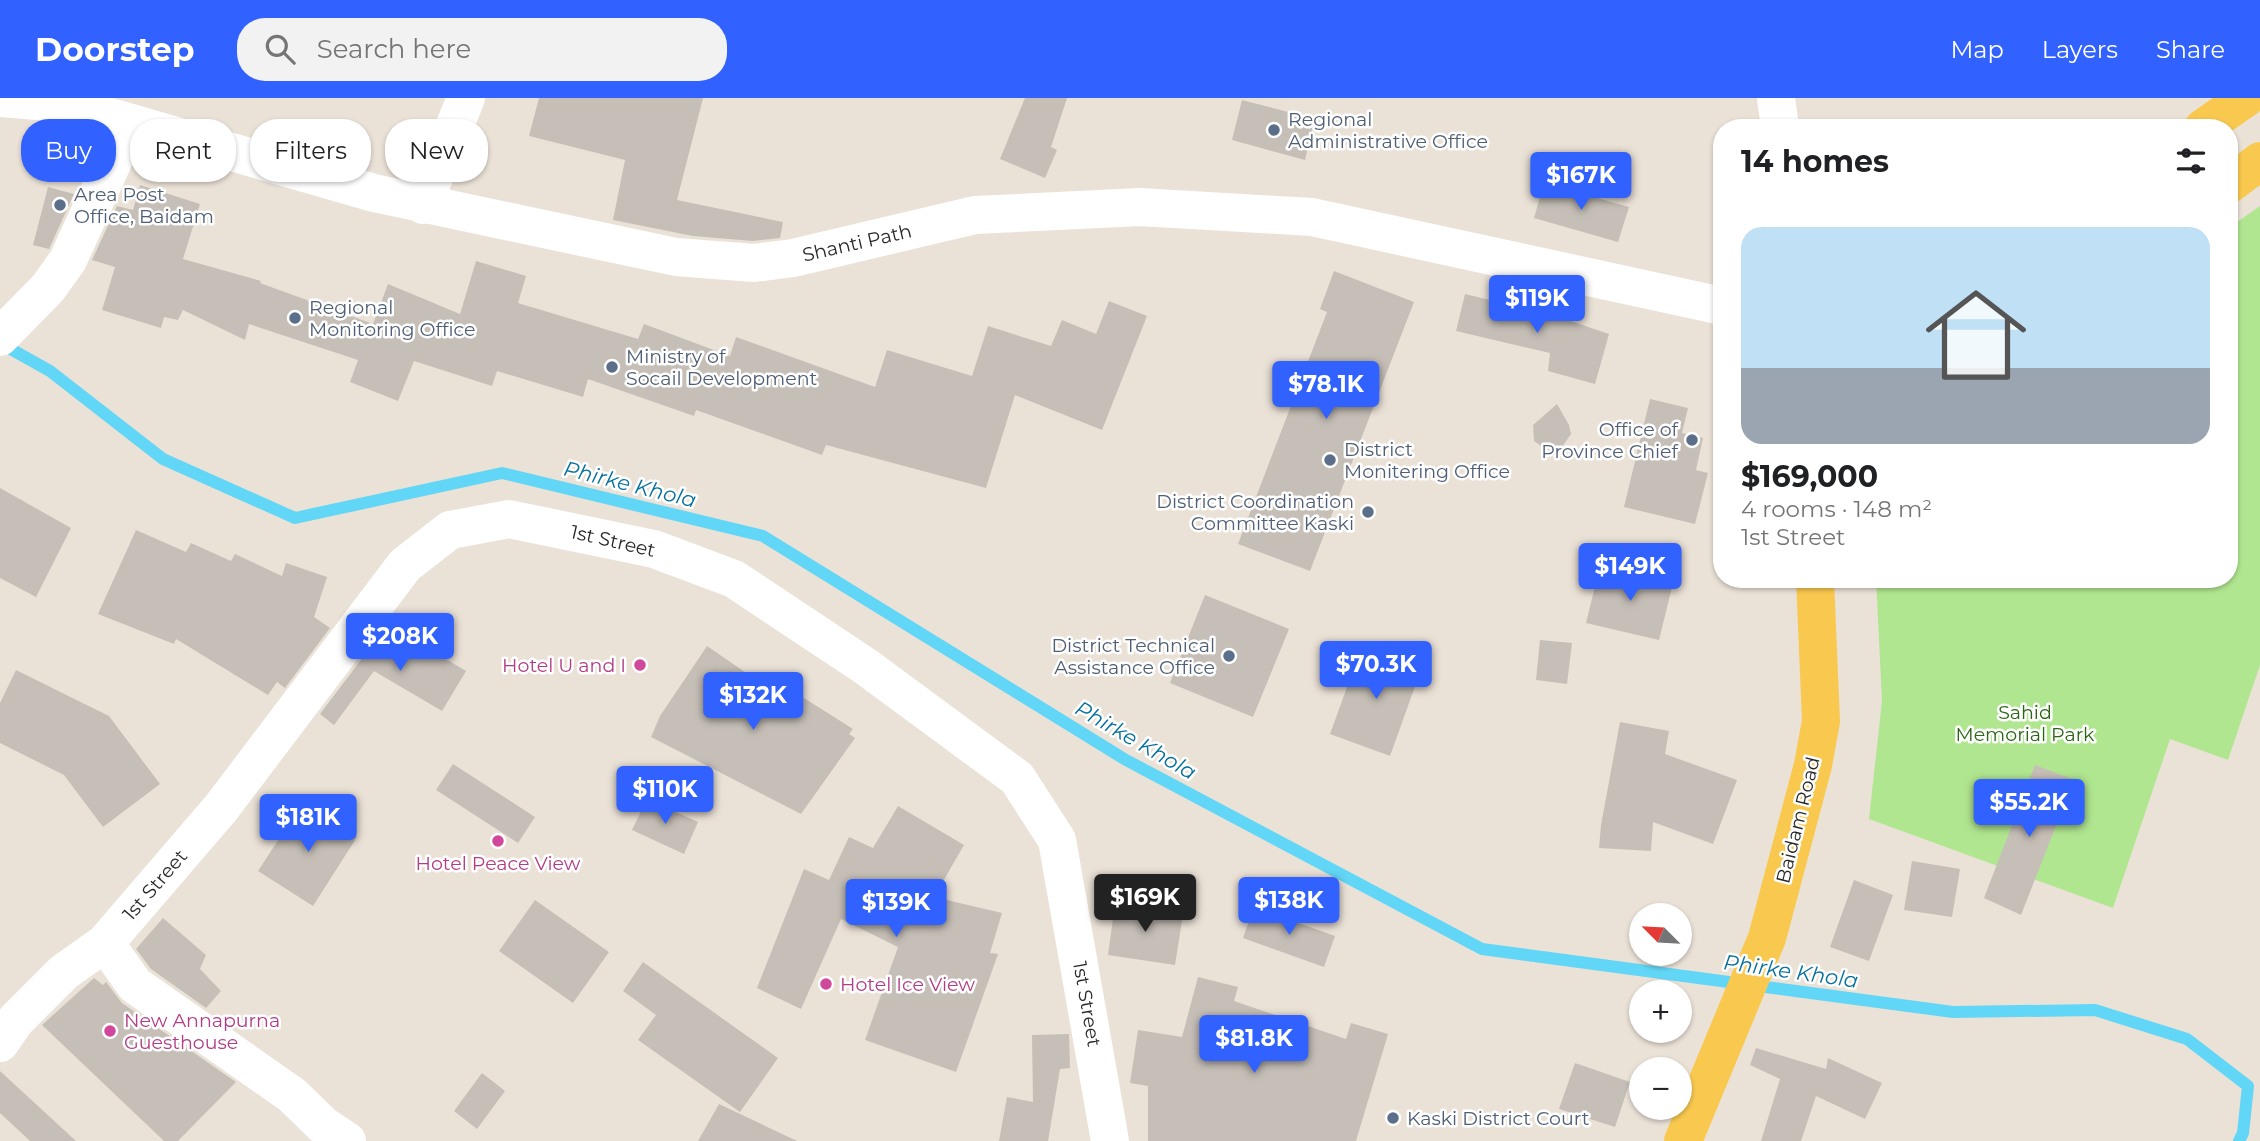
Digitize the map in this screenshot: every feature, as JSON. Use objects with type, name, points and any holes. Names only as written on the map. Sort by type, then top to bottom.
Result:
[{"type":"main road","points":[[2216,119],[2246,98]]},
{"type":"main road","points":[[2238,178],[2260,161]]},
{"type":"main road","name":"Baidam Road","points":[[1683,1141],[1767,938],[1814,765],[1821,721],[1815,588]]},
{"type":"street","name":"Shanti Path","points":[[0,98],[58,101],[130,124]]},
{"type":"street","points":[[423,205],[466,98]]},
{"type":"street","points":[[1776,98],[1779,119]]},
{"type":"street","points":[[0,337],[48,288],[68,260],[130,124]]},
{"type":"street","name":"Shanti Path","points":[[236,153],[423,205],[676,257],[754,263],[793,258],[975,215],[1140,207],[1312,217],[1713,304]]},
{"type":"street","name":"1st Street","points":[[0,1043],[16,1020],[64,972],[105,943],[221,808],[405,565],[450,530],[509,519],[654,549],[734,579],[844,652],[1017,778],[1057,840],[1110,1141]]},
{"type":"street","points":[[105,943],[135,985],[292,1095],[323,1125],[347,1141]]},
{"type":"green space","name":"Sahid Memorial Park","points":[[2260,206],[2260,665],[2228,760],[2170,739],[2113,908],[1869,819],[1882,701],[1876,588],[2238,588],[2238,221]]},
{"type":"building","points":[[539,98],[703,98],[677,200],[783,222],[780,238],[753,241],[693,236],[613,220],[625,160],[529,136]]},
{"type":"building","points":[[1025,98],[1067,98],[1051,147],[1057,150],[1045,178],[1000,159]]},
{"type":"building","name":"Regional Administrative Office","points":[[1242,100],[1315,119],[1305,160],[1232,140]]},
{"type":"building","points":[[1544,183],[1629,207],[1618,242],[1534,218]]},
{"type":"building","points":[[140,185],[200,204],[183,259],[261,281],[260,283],[373,324],[388,284],[460,314],[476,261],[526,276],[518,303],[638,339],[644,324],[730,356],[736,337],[875,387],[887,350],[972,376],[988,326],[1051,346],[1062,320],[1096,334],[1109,301],[1147,316],[1102,430],[1015,395],[986,488],[826,445],[822,455],[696,410],[694,416],[588,379],[583,397],[497,371],[492,386],[414,361],[398,401],[350,382],[358,360],[249,324],[245,340],[183,310],[178,320],[164,317],[161,328],[102,310],[115,267],[92,260],[117,206],[133,210]]},
{"type":"building","points":[[48,187],[74,194],[49,249],[33,245]]},
{"type":"building","points":[[1334,271],[1414,302],[1310,571],[1238,544],[1327,312],[1320,309]]},
{"type":"building","points":[[1465,294],[1556,316],[1609,334],[1595,384],[1548,371],[1550,353],[1456,331]]},
{"type":"building","points":[[1650,399],[1688,408],[1682,433],[1703,438],[1696,470],[1708,473],[1695,524],[1624,507]]},
{"type":"building","points":[[1557,404],[1571,434],[1562,447],[1547,450],[1534,441],[1533,425]]},
{"type":"building","points":[[0,488],[71,528],[36,597],[0,578]]},
{"type":"building","points":[[136,530],[186,552],[191,543],[231,561],[235,554],[282,576],[286,563],[327,577],[314,617],[330,628],[285,688],[277,682],[268,695],[176,639],[174,644],[98,614]]},
{"type":"building","points":[[1600,566],[1673,583],[1659,640],[1586,623]]},
{"type":"building","name":"District Technical Assistance Office","points":[[1205,595],[1289,629],[1253,717],[1170,683]]},
{"type":"building","points":[[388,624],[466,671],[442,711],[374,671],[334,725],[320,714]]},
{"type":"building","points":[[1540,640],[1572,643],[1567,684],[1536,680]]},
{"type":"building","points":[[707,646],[755,679],[759,674],[799,705],[804,698],[853,729],[849,734],[855,738],[801,814],[651,737],[660,716]]},
{"type":"building","points":[[1362,646],[1422,667],[1390,756],[1330,734]]},
{"type":"building","points":[[16,670],[109,716],[160,784],[103,827],[64,775],[0,743],[0,703]]},
{"type":"building","points":[[1620,722],[1669,731],[1665,754],[1737,780],[1713,844],[1653,822],[1651,851],[1599,848]]},
{"type":"building","points":[[453,764],[535,817],[518,843],[436,790]]},
{"type":"building","points":[[2035,765],[2074,780],[2021,915],[1984,898]]},
{"type":"building","points":[[647,799],[698,822],[684,854],[632,830]]},
{"type":"building","points":[[303,802],[357,837],[313,906],[258,871]]},
{"type":"building","points":[[898,806],[964,845],[934,897],[1002,913],[990,953],[998,954],[956,1072],[865,1040],[898,947],[841,919],[801,1009],[757,988],[804,869],[829,880],[849,837],[873,848]]},
{"type":"building","points":[[1912,861],[1960,869],[1952,917],[1904,910]]},
{"type":"building","points":[[1854,880],[1893,895],[1869,961],[1830,947]]},
{"type":"building","points":[[535,900],[609,952],[573,1003],[499,951]]},
{"type":"building","points":[[1115,904],[1183,914],[1175,965],[1108,955]]},
{"type":"building","points":[[1254,907],[1335,936],[1324,967],[1243,938]]},
{"type":"building","points":[[163,918],[206,955],[200,969],[221,991],[206,1008],[151,969],[136,949]]},
{"type":"building","points":[[643,962],[778,1058],[740,1112],[638,1040],[656,1015],[623,991]]},
{"type":"building","points":[[1198,977],[1238,987],[1234,1001],[1346,1039],[1351,1023],[1388,1034],[1356,1141],[1148,1141],[1148,1086],[1130,1083],[1138,1030],[1182,1037]]},
{"type":"building","points":[[94,978],[103,985],[106,982],[122,1003],[236,1082],[178,1141],[164,1141],[42,1025]]},
{"type":"building","points":[[1069,1034],[1070,1068],[1060,1069],[1048,1141],[999,1141],[1007,1097],[1033,1102],[1032,1035]]},
{"type":"building","points":[[1756,1048],[1826,1069],[1828,1058],[1882,1083],[1865,1119],[1816,1096],[1801,1141],[1761,1141],[1780,1079],[1750,1065]]},
{"type":"building","points":[[1575,1063],[1629,1082],[1615,1127],[1559,1109]]},
{"type":"building","points":[[0,1071],[76,1141],[30,1141],[0,1113]]},
{"type":"building","points":[[482,1073],[505,1091],[477,1129],[454,1111]]},
{"type":"building","points":[[719,1104],[797,1141],[698,1141]]},
{"type":"waterway","name":"Phirke Khola","points":[[0,343],[50,371],[163,459],[295,518],[502,473],[763,536],[1126,760],[1482,949],[1953,1012],[2095,1010],[2187,1039],[2248,1086],[2243,1133],[2239,1141]]},
{"type":"place","name":"Regional Administrative Office","points":[[1274,130]]},
{"type":"place","name":"Area Post Office, Baidam","points":[[60,205]]},
{"type":"place","name":"Regional Monitoring Office","points":[[295,318]]},
{"type":"place","name":"Ministry of Socail Development","points":[[612,367]]},
{"type":"place","name":"Office of Province Chief","points":[[1692,440]]},
{"type":"place","name":"District Monitering Office","points":[[1330,460]]},
{"type":"place","name":"District Coordination Committee Kaski","points":[[1368,512]]},
{"type":"place","name":"District Technical Assistance Office","points":[[1229,656]]},
{"type":"place","name":"Hotel U and I","points":[[640,665]]},
{"type":"place","name":"Hotel Peace View","points":[[498,841]]},
{"type":"place","name":"Hotel Ice View","points":[[826,984]]},
{"type":"place","name":"New Annapurna Guesthouse","points":[[110,1031]]},
{"type":"place","name":"Kaski District Court","points":[[1393,1118]]}]
